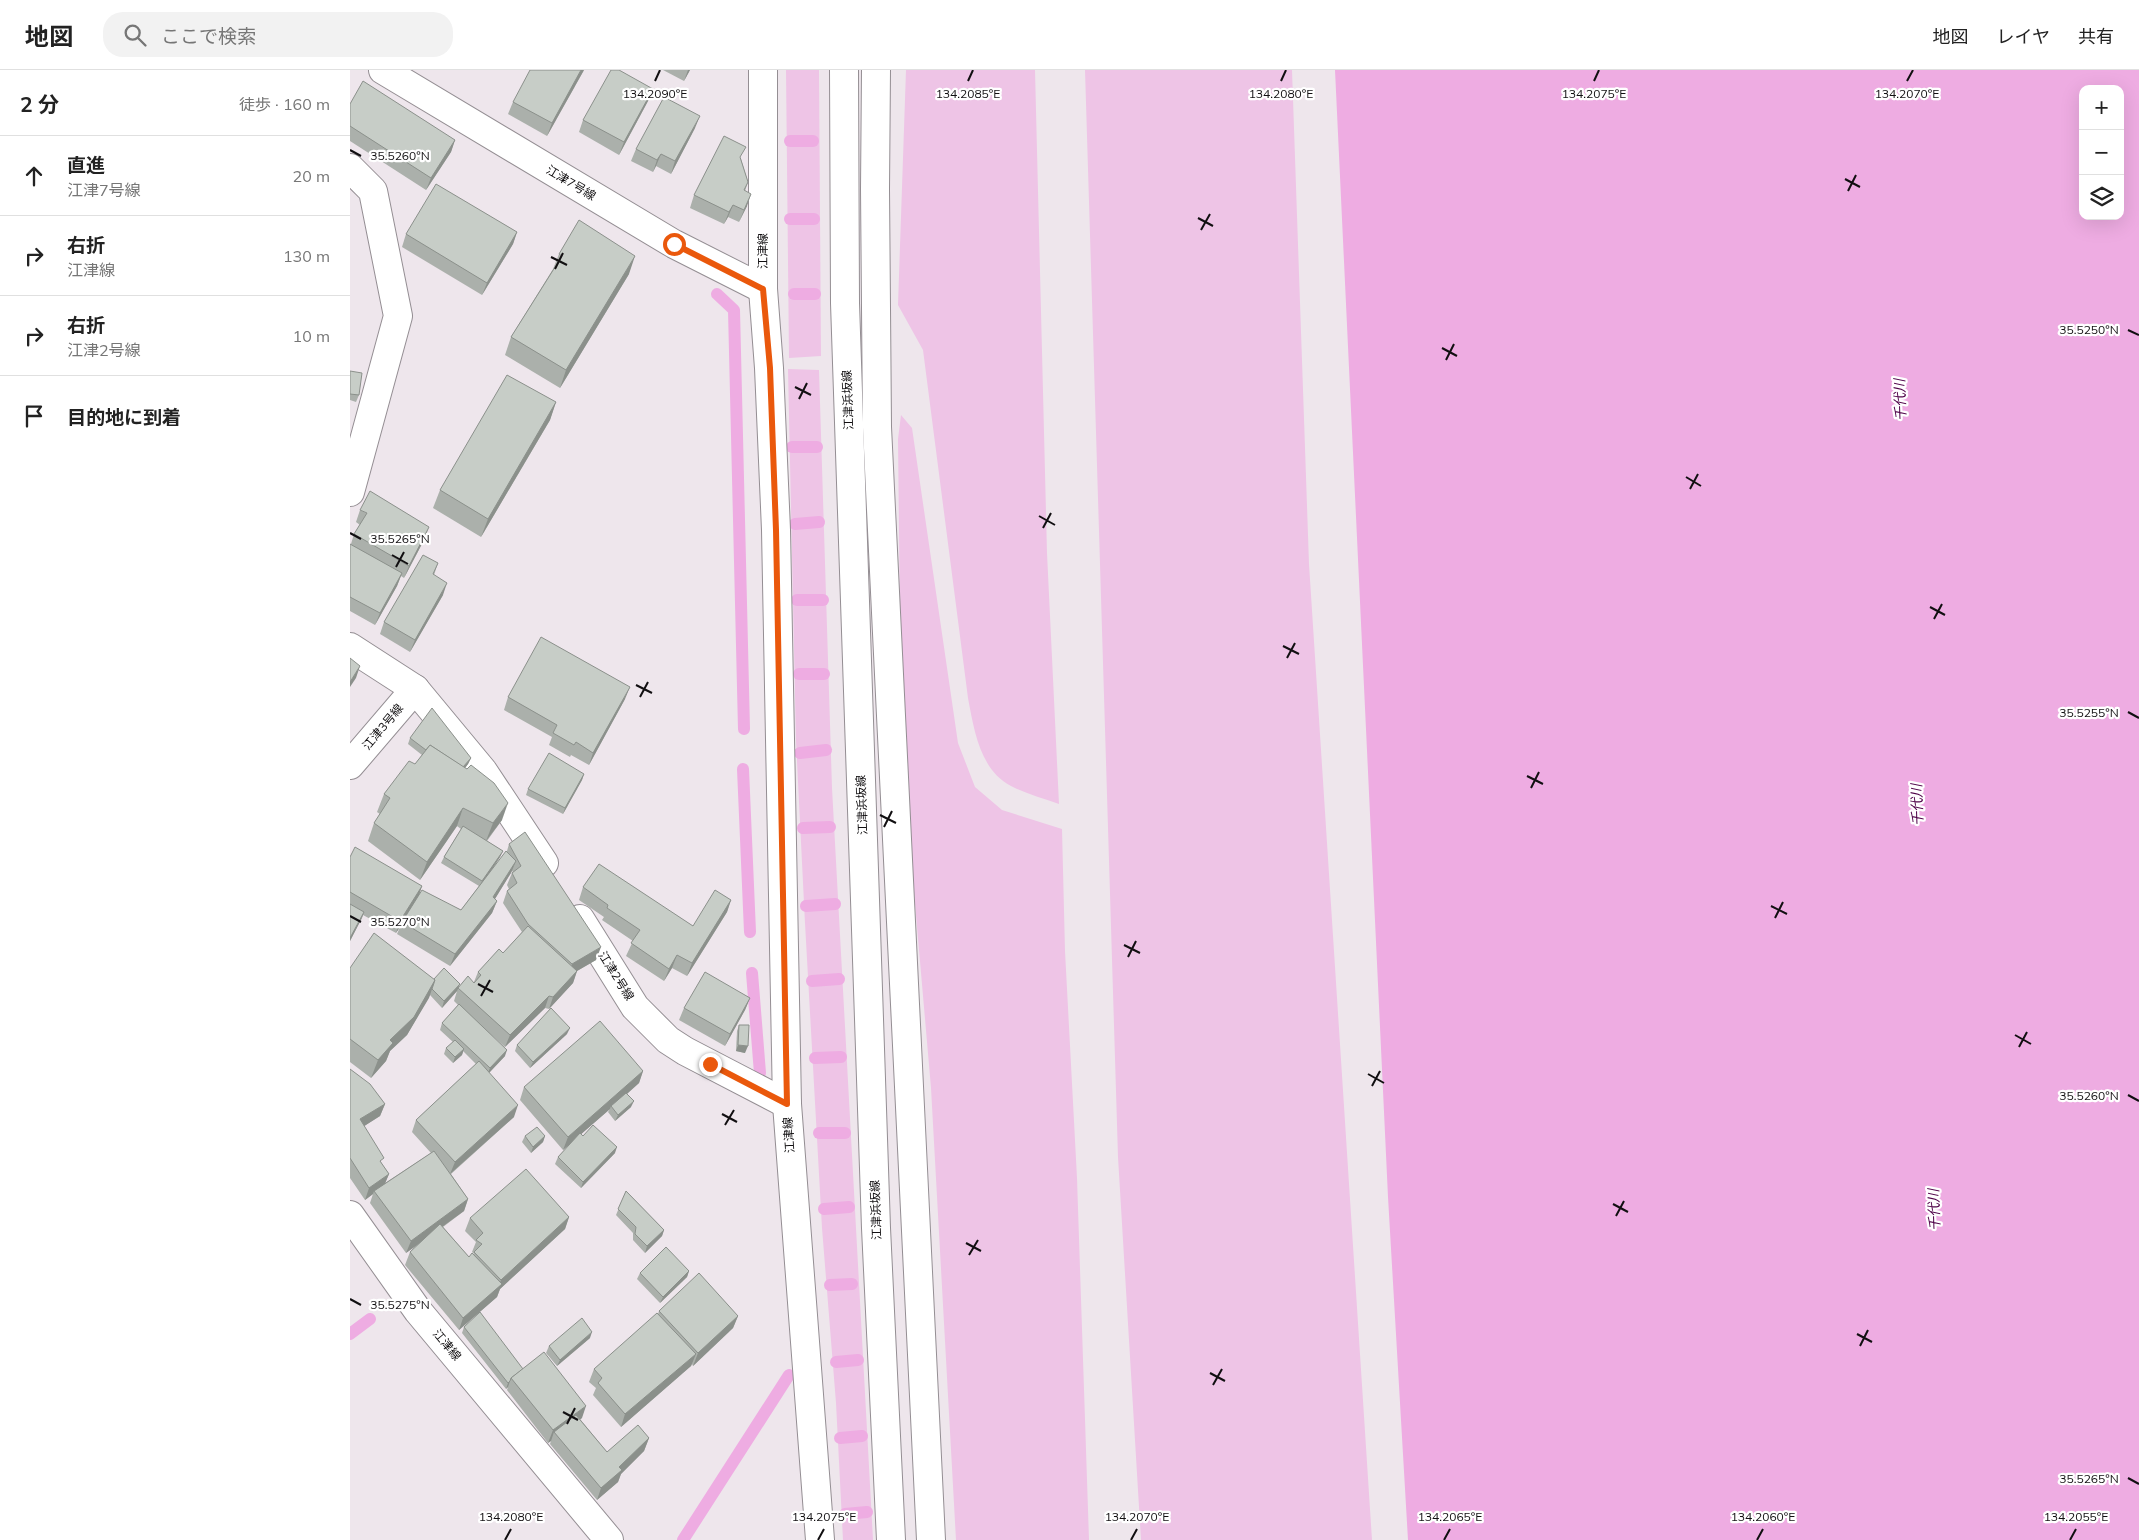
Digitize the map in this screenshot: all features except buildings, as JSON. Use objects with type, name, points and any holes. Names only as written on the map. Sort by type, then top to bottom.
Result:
[{"type":"street","name":"江津7号線","points":[[383,70],[674,244],[763,289]]},
{"type":"street","name":"江津線","points":[[763,70],[763,289],[770,368],[776,530],[787,1104],[820,1540]]},
{"type":"street","name":"江津浜坂線","points":[[844,70],[845,303],[876,1228],[892,1540]]},
{"type":"street","points":[[876,70],[877,427],[932,1540]]},
{"type":"street","points":[[350,168],[372,191],[398,316],[350,492]]},
{"type":"street","name":"江津2号線","points":[[350,647],[415,689],[483,771],[635,1007],[668,1040],[685,1051],[787,1104]]},
{"type":"street","name":"江津3号線","points":[[350,765],[415,689]]},
{"type":"street","name":"江津線","points":[[350,1215],[418,1311],[609,1540]]},
{"type":"shaded area","points":[[786,70],[819,70],[821,356],[789,358]]},
{"type":"shaded area","points":[[906,70],[1035,70],[1047,553],[1059,804],[1011,786],[1000,779],[985,760],[973,723],[968,698],[923,350],[898,305]]},
{"type":"shaded area","points":[[1085,70],[1292,70],[1309,564],[1372,1540],[1141,1540],[1118,1157]]},
{"type":"shaded area","points":[[788,369],[819,370],[832,788],[873,1540],[843,1540],[836,1403],[822,1228],[796,741]]},
{"type":"shaded area","points":[[901,415],[912,428],[958,743],[975,787],[1002,810],[1062,829],[1065,951],[1077,1178],[1089,1540],[956,1540],[931,1088],[910,846],[900,619],[898,439]]},
{"type":"water","name":"千代川","points":[[1335,70],[2139,70],[2139,1540],[1408,1540],[1388,1197]]},
{"type":"waterway","points":[[790,141],[813,141]]},
{"type":"waterway","points":[[790,219],[814,219]]},
{"type":"waterway","points":[[717,294],[734,310],[744,729]]},
{"type":"waterway","points":[[794,294],[815,294]]},
{"type":"waterway","points":[[792,447],[817,447]]},
{"type":"waterway","points":[[795,524],[819,522]]},
{"type":"waterway","points":[[797,600],[823,600]]},
{"type":"waterway","points":[[799,674],[824,674]]},
{"type":"waterway","points":[[800,753],[826,750]]},
{"type":"waterway","points":[[743,769],[750,932]]},
{"type":"waterway","points":[[803,828],[830,827]]},
{"type":"waterway","points":[[806,906],[835,904]]},
{"type":"waterway","points":[[752,973],[760,1073]]},
{"type":"waterway","points":[[812,981],[839,979]]},
{"type":"waterway","points":[[815,1058],[841,1057]]},
{"type":"waterway","points":[[819,1133],[845,1133]]},
{"type":"waterway","points":[[824,1209],[849,1207]]},
{"type":"waterway","points":[[830,1285],[852,1284]]},
{"type":"waterway","points":[[350,1334],[370,1319]]},
{"type":"waterway","points":[[836,1362],[858,1360]]},
{"type":"waterway","points":[[683,1540],[789,1375]]},
{"type":"waterway","points":[[840,1438],[862,1436]]},
{"type":"waterway","points":[[845,1514],[867,1512]]},
{"type":"route","points":[[674,244],[763,289],[770,368],[776,530],[787,1104],[710,1064]]}]
